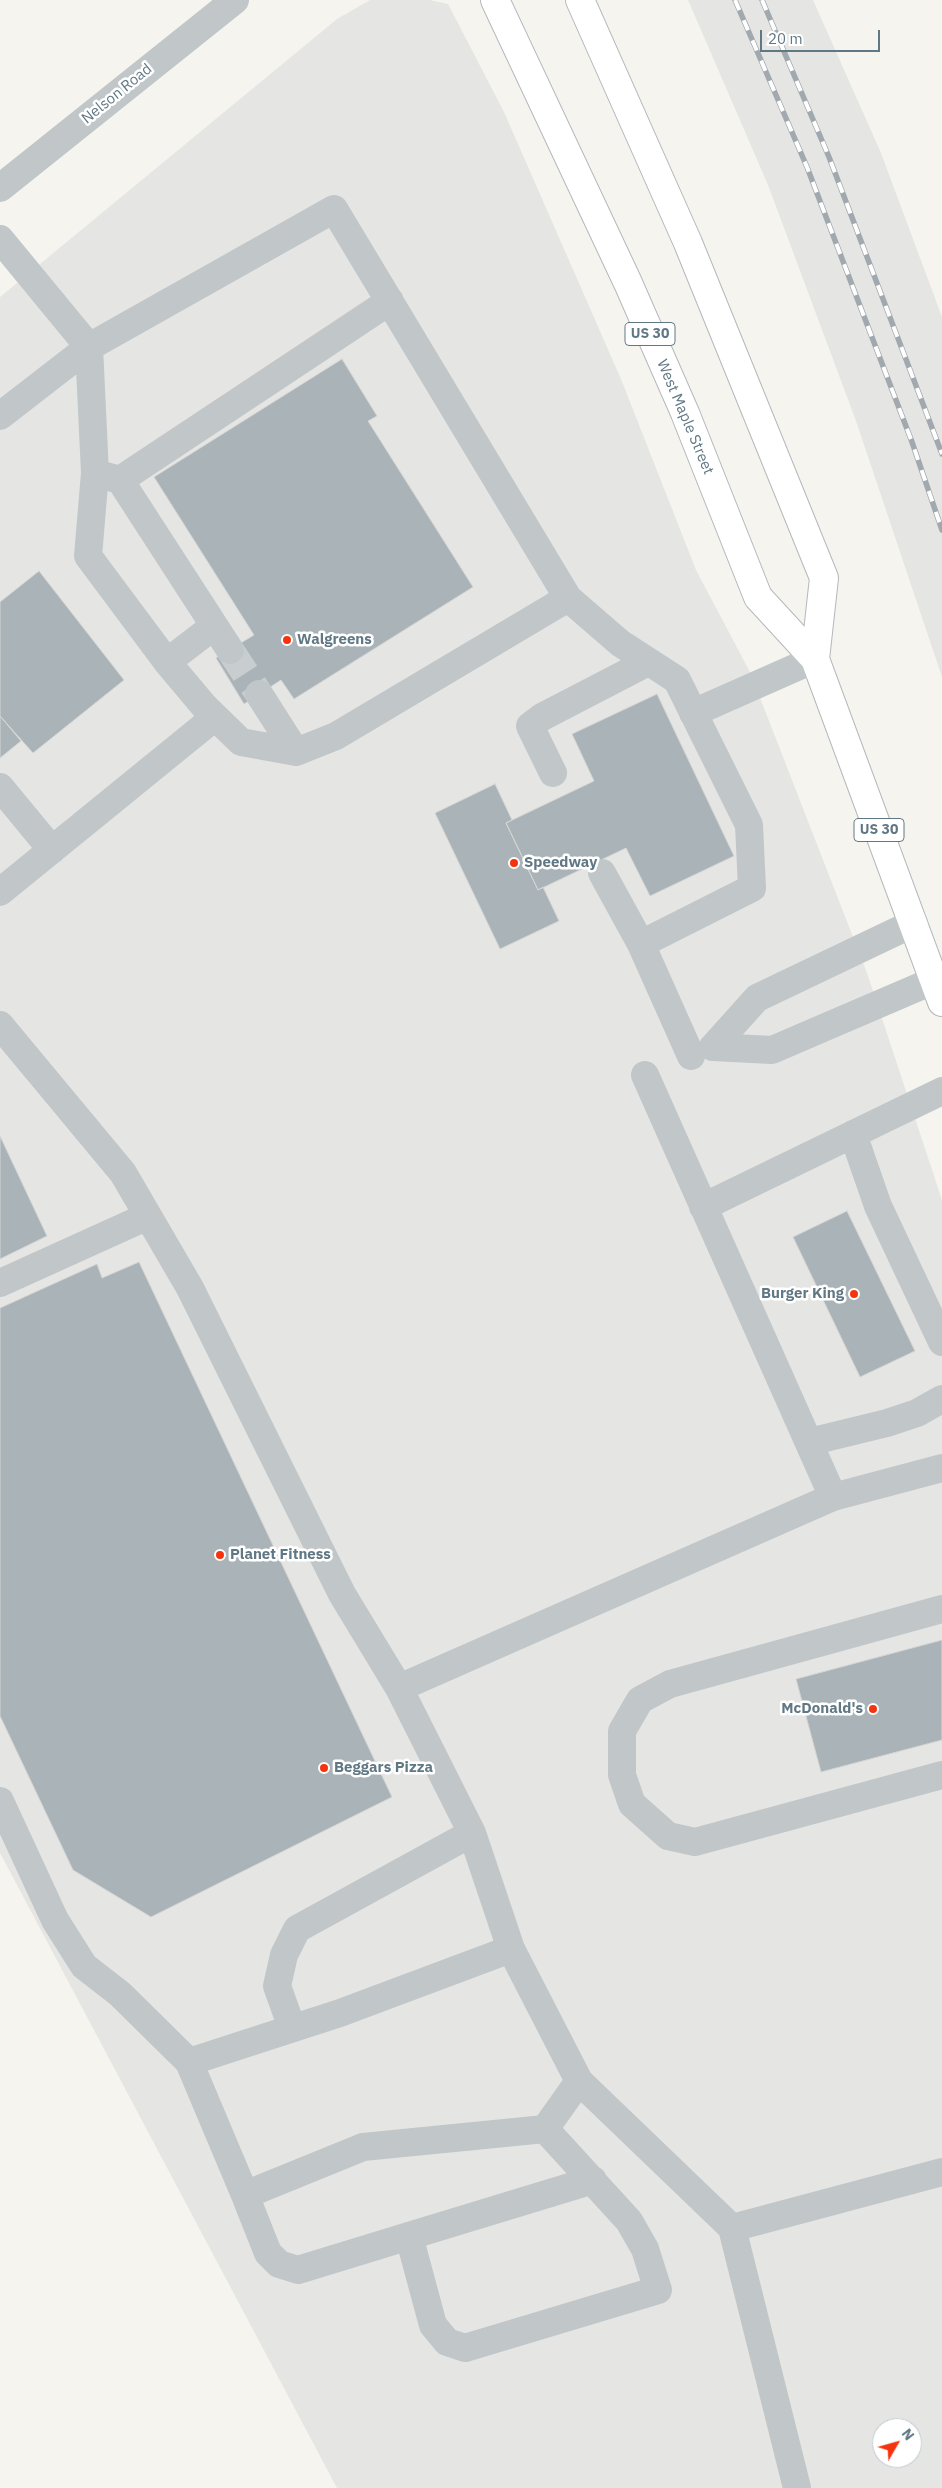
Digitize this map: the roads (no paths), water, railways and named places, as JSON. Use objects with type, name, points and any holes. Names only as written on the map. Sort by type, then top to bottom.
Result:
[{"type":"main road","name":"West Maple Street","points":[[495,0],[632,291],[685,414],[758,597],[815,660],[938,991]]},
{"type":"main road","name":"West Maple Street","points":[[580,0],[688,243],[824,578],[815,660]]},
{"type":"street","name":"Nelson Road","points":[[0,188],[235,0]]},
{"type":"street","points":[[0,416],[89,347],[334,209],[568,598],[620,643],[677,680],[749,825],[752,888],[641,944]]},
{"type":"street","points":[[0,239],[89,347],[108,477],[88,556],[167,662],[215,717],[241,742],[296,752],[336,736],[568,598]]},
{"type":"street","points":[[108,477],[390,301]]},
{"type":"street","points":[[108,477],[230,650]]},
{"type":"street","points":[[167,662],[214,626]]},
{"type":"street","points":[[693,713],[815,660]]},
{"type":"street","points":[[553,773],[530,726],[542,717],[648,662]]},
{"type":"street","points":[[259,694],[296,752]]},
{"type":"street","points":[[0,892],[215,717]]},
{"type":"street","points":[[0,787],[52,850]]},
{"type":"street","points":[[602,873],[641,944],[691,1056]]},
{"type":"street","points":[[914,923],[757,998],[713,1047],[772,1050],[938,991]]},
{"type":"street","points":[[0,1025],[123,1173],[190,1288],[342,1594],[399,1688],[472,1833],[512,1949],[579,2080],[732,2228],[797,2488]]},
{"type":"street","points":[[645,1075],[833,1498]]},
{"type":"street","points":[[704,1206],[942,1090]]},
{"type":"street","points":[[853,1134],[878,1206],[942,1342]]},
{"type":"street","points":[[0,1283],[148,1216]]},
{"type":"street","points":[[808,1442],[918,1413],[942,1399]]},
{"type":"street","points":[[399,1688],[833,1498],[942,1468]]},
{"type":"street","points":[[942,1610],[670,1684],[640,1700],[622,1731],[622,1775],[632,1804],[668,1836],[695,1842],[942,1775]]},
{"type":"street","points":[[0,1801],[55,1920],[84,1966],[120,1994],[189,2062],[246,2195],[268,2253],[279,2264],[298,2270],[593,2180]]},
{"type":"street","points":[[292,2028],[277,1986],[284,1955],[297,1929],[472,1833]]},
{"type":"street","points":[[189,2062],[340,2013],[512,1949]]},
{"type":"street","points":[[246,2195],[363,2147],[545,2129],[579,2080]]},
{"type":"street","points":[[409,2236],[433,2325],[447,2342],[464,2348],[658,2290],[645,2249],[629,2221],[545,2129]]},
{"type":"street","points":[[732,2228],[942,2172]]},
{"type":"tunnel","points":[[230,650],[259,694]]},
{"type":"railway","points":[[735,0],[807,167],[912,442],[942,530]]},
{"type":"railway","points":[[762,0],[829,157],[942,454]]},
{"type":"place","name":"Walgreens","points":[[287,640]]},
{"type":"place","name":"Speedway","points":[[514,863]]},
{"type":"place","name":"Burger King","points":[[854,1294]]},
{"type":"place","name":"Planet Fitness","points":[[220,1555]]},
{"type":"place","name":"McDonald's","points":[[873,1709]]},
{"type":"place","name":"Beggars Pizza","points":[[324,1768]]}]
